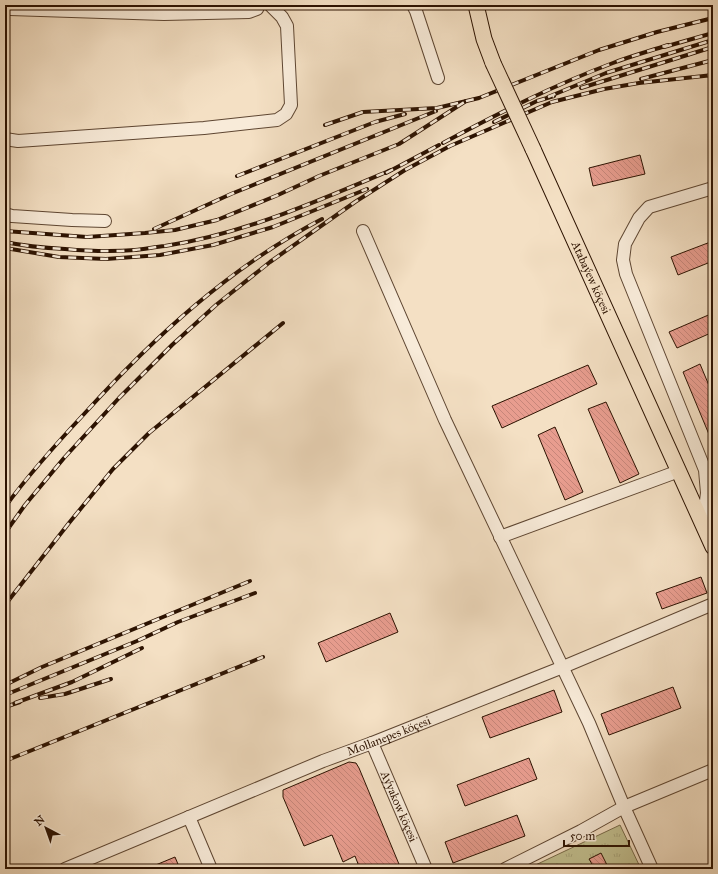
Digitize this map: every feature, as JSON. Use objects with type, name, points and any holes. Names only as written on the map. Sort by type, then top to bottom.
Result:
[{"type":"main road","name":"Atabaýew köçesi","points":[[476,5],[484,38],[493,63],[713,547]]},
{"type":"street","points":[[5,8],[164,14],[249,12],[257,9],[259,5]]},
{"type":"street","points":[[5,140],[18,141],[204,128],[277,120],[286,114],[291,105],[287,26],[282,17],[270,5]]},
{"type":"street","points":[[413,5],[438,78]]},
{"type":"street","points":[[703,524],[707,493],[705,470],[626,274],[623,260],[624,244],[639,218],[648,207],[713,188]]},
{"type":"street","points":[[5,214],[12,216],[105,221]]},
{"type":"street","points":[[363,231],[445,420],[589,723],[652,869]]},
{"type":"street","points":[[500,537],[679,472]]},
{"type":"street","name":"Mollanepes köçesi","points":[[65,869],[323,761],[563,667],[713,604]]},
{"type":"street","name":"Aýyakow köçesi","points":[[372,743],[426,869]]},
{"type":"street","points":[[505,869],[581,831],[624,807],[713,770]]},
{"type":"street","points":[[189,817],[211,869]]},
{"type":"green space","points":[[620,825],[641,869],[527,869]]},
{"type":"building","points":[[640,155],[645,174],[593,186],[589,168]]},
{"type":"building","points":[[713,241],[713,261],[678,275],[671,257]]},
{"type":"building","points":[[713,313],[713,332],[677,348],[669,332]]},
{"type":"building","points":[[700,364],[713,395],[713,444],[683,372]]},
{"type":"building","points":[[588,365],[597,384],[502,428],[492,406]]},
{"type":"building","points":[[606,402],[639,474],[620,483],[588,409]]},
{"type":"building","points":[[555,427],[583,492],[565,500],[538,435]]},
{"type":"building","points":[[701,577],[707,593],[662,609],[656,593]]},
{"type":"building","points":[[390,613],[398,632],[326,662],[318,643]]},
{"type":"building","points":[[673,687],[681,708],[609,735],[601,714]]},
{"type":"building","points":[[554,690],[562,712],[490,738],[482,717]]},
{"type":"building","points":[[529,758],[537,779],[465,806],[457,785]]},
{"type":"building","points":[[349,762],[356,763],[359,768],[401,869],[360,869],[355,856],[343,862],[332,835],[304,846],[283,797],[283,790]]},
{"type":"building","points":[[517,815],[525,836],[453,863],[445,842]]},
{"type":"building","points":[[601,853],[609,869],[595,869],[589,859]]},
{"type":"building","points":[[175,857],[180,869],[146,869]]},
{"type":"railway","points":[[325,125],[363,112],[437,108],[479,98],[599,50],[657,32],[713,18]]},
{"type":"railway","points":[[664,47],[713,33]]},
{"type":"railway","points":[[548,97],[606,73],[713,40]]},
{"type":"railway","points":[[443,143],[548,90],[620,60],[668,45]]},
{"type":"railway","points":[[581,88],[713,47]]},
{"type":"railway","points":[[641,79],[713,60]]},
{"type":"railway","points":[[5,533],[25,505],[64,458],[119,398],[172,345],[216,305],[270,262],[355,202],[405,170],[450,146],[552,102],[604,89],[639,83],[713,75]]},
{"type":"railway","points":[[494,122],[537,101],[554,96]]},
{"type":"railway","points":[[5,231],[87,237],[175,230],[217,220],[278,195],[319,176],[399,144],[466,101]]},
{"type":"railway","points":[[154,229],[231,194],[436,111]]},
{"type":"railway","points":[[237,176],[375,122],[405,114]]},
{"type":"railway","points":[[386,173],[439,145]]},
{"type":"railway","points":[[5,242],[42,247],[117,251],[135,250],[194,241],[252,225],[308,205],[391,170]]},
{"type":"railway","points":[[5,248],[59,257],[106,259],[160,255],[213,245],[273,227],[367,189]]},
{"type":"railway","points":[[5,507],[33,471],[64,436],[138,357],[166,331],[225,281],[288,238],[322,219]]},
{"type":"railway","points":[[5,605],[113,469],[149,433],[283,323]]},
{"type":"railway","points":[[5,685],[42,667],[250,581]]},
{"type":"railway","points":[[5,695],[137,641],[178,622],[255,593]]},
{"type":"railway","points":[[15,703],[72,682],[142,648]]},
{"type":"railway","points":[[5,761],[263,657]]},
{"type":"railway","points":[[40,698],[65,694],[111,679]]},
{"type":"railway","points":[[5,707],[20,702]]}]
